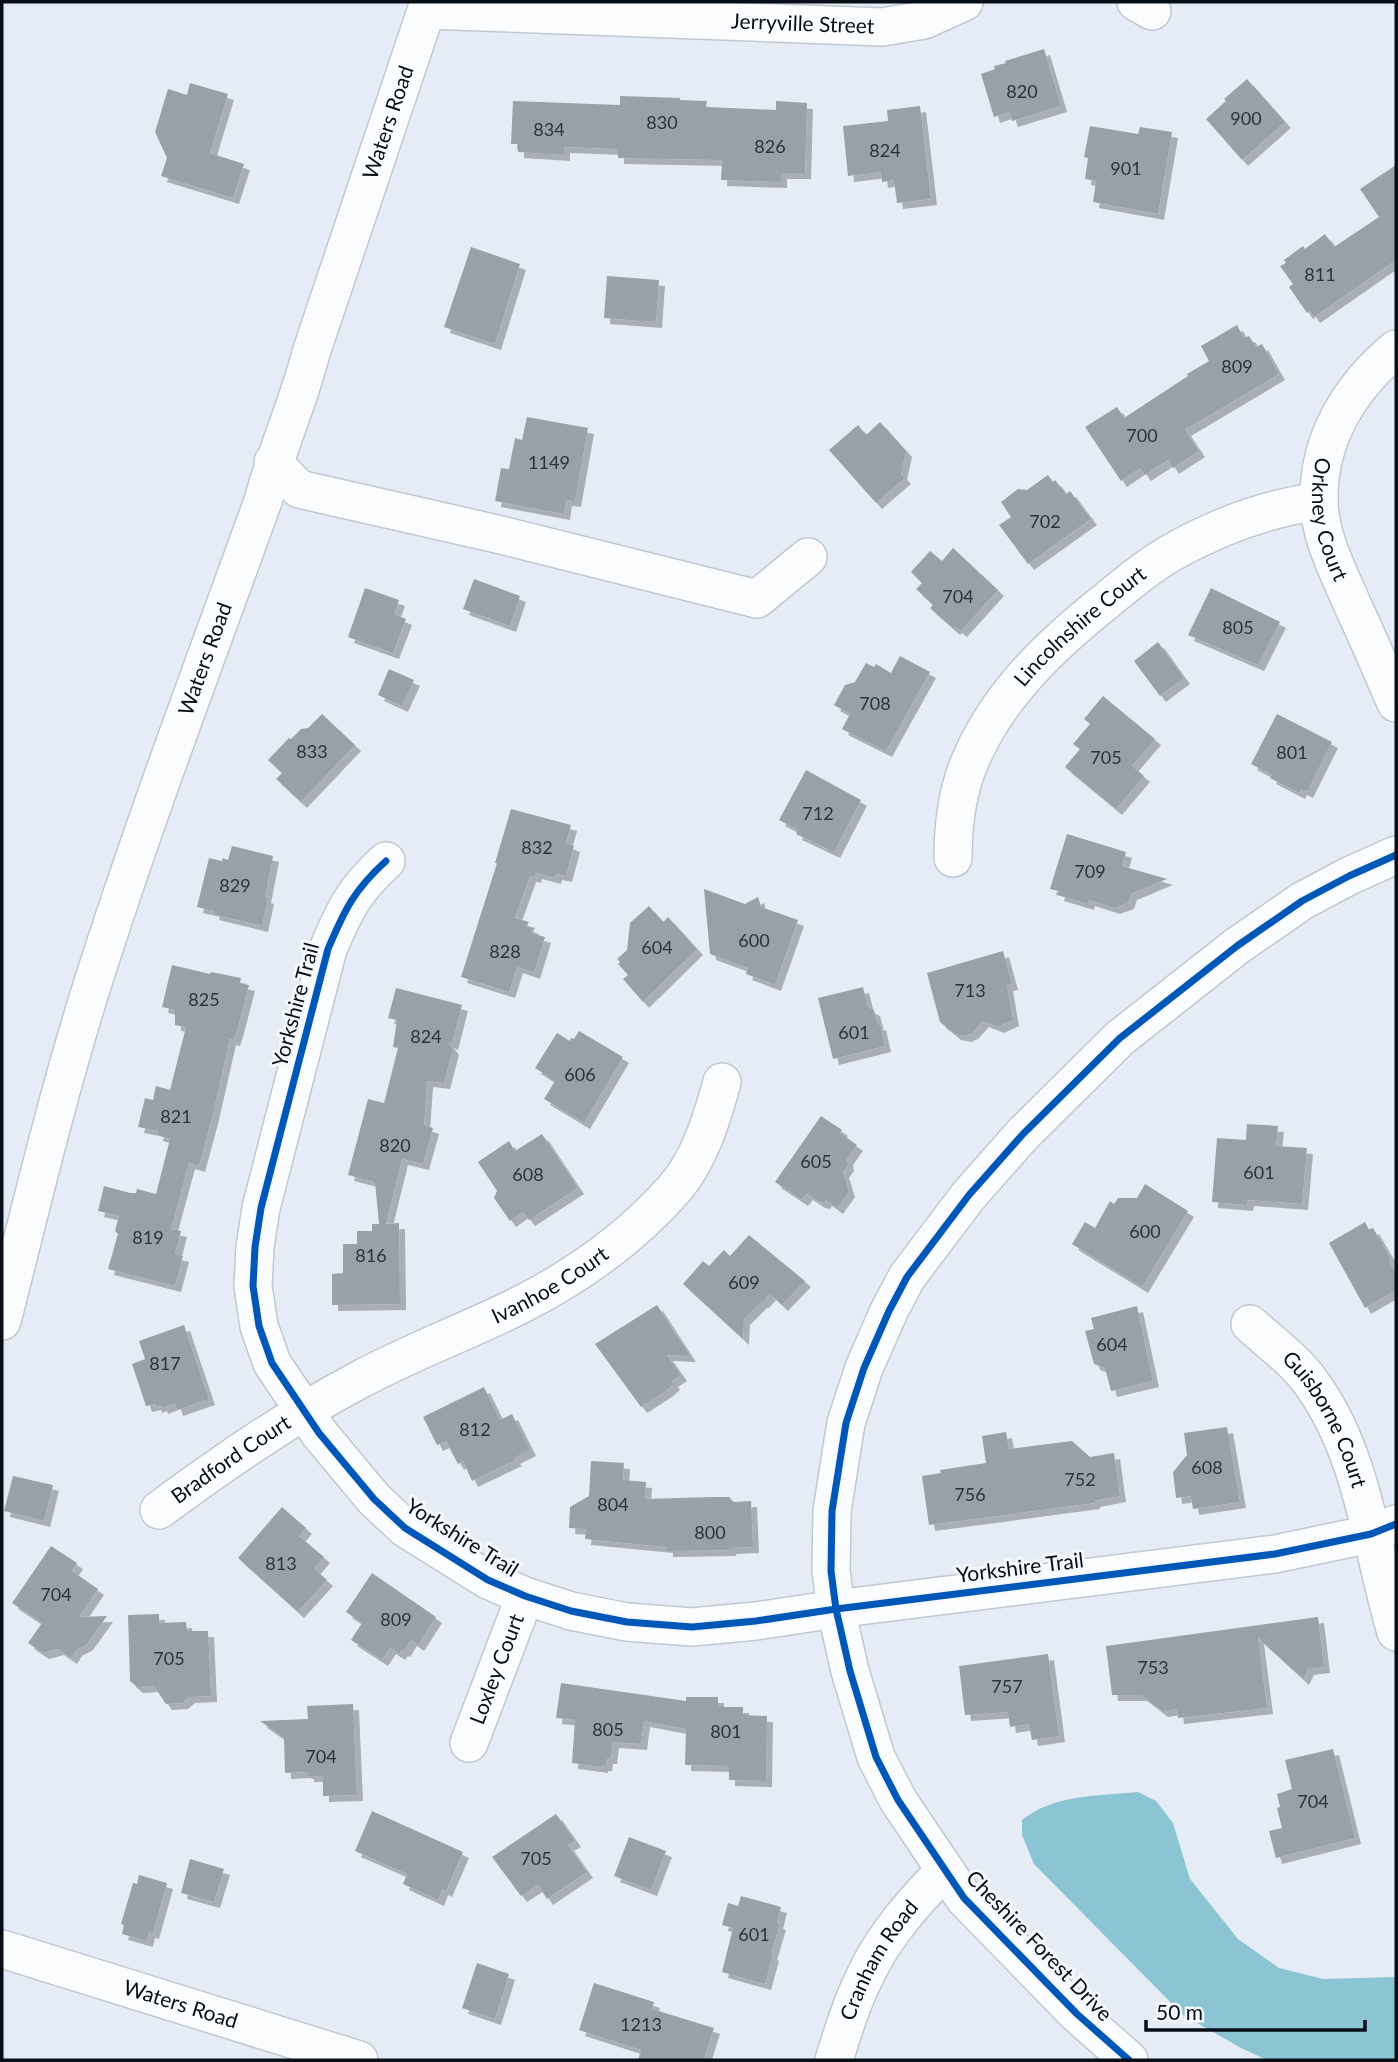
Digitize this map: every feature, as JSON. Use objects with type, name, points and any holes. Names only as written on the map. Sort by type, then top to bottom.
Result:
[{"type":"street","name":"Jerryville Street","points":[[428,6],[882,27],[925,20],[964,2]]},
{"type":"street","name":"Waters Road","points":[[2,1321],[59,1099],[90,992],[156,796],[263,501],[273,462],[302,386],[428,6]]},
{"type":"street","name":"Orkney Court","points":[[1396,349],[1372,369],[1351,397],[1332,432],[1325,454],[1319,501],[1324,534],[1396,703]]},
{"type":"street","points":[[273,462],[299,489],[757,598],[808,557]]},
{"type":"street","name":"Lincolnshire Court","points":[[953,858],[953,832],[959,795],[970,760],[986,729],[1032,667],[1058,640],[1117,592],[1178,549],[1248,517],[1283,506],[1319,501]]},
{"type":"street","name":"Cheshire Forest Drive","points":[[1129,2060],[1077,2014],[964,1898],[898,1800],[876,1757],[850,1671],[836,1609],[831,1571],[832,1511],[846,1423],[864,1368],[907,1277],[969,1195],[1023,1135],[1120,1038],[1237,946],[1302,901],[1396,855]]},
{"type":"street","name":"Yorkshire Trail","points":[[386,861],[363,883],[345,909],[328,949],[280,1131],[255,1247],[253,1286],[259,1326],[272,1363],[303,1412],[374,1499],[405,1528],[488,1580],[525,1596],[571,1611],[627,1622],[692,1627],[756,1621],[1275,1553],[1383,1529]]},
{"type":"street","name":"Ivanhoe Court","points":[[303,1412],[360,1380],[519,1305],[620,1242],[676,1187],[696,1154],[712,1119],[722,1082]]},
{"type":"street","name":"Guisborne Court","points":[[1250,1324],[1310,1381],[1332,1413],[1360,1486],[1383,1529],[1396,1632]]},
{"type":"street","name":"Bradford Court","points":[[159,1510],[303,1412]]},
{"type":"street","name":"Loxley Court","points":[[469,1743],[525,1596]]},
{"type":"street","name":"Cranham Road","points":[[834,2060],[849,2013],[867,1971],[889,1935],[915,1901],[945,1870]]},
{"type":"street","name":"Waters Road","points":[[2,1949],[359,2060]]},
{"type":"water","points":[[1138,1792],[1156,1801],[1173,1823],[1190,1879],[1238,1939],[1279,1968],[1323,1979],[1396,1977],[1396,2060],[1267,2060],[1241,2048],[1183,2015],[1034,1864],[1022,1835],[1022,1820],[1035,1811],[1077,1798]]},
{"type":"building","points":[[1044,49],[1061,106],[1012,121],[1009,112],[994,117],[981,74],[995,69],[994,66],[1006,63],[1005,61]]},
{"type":"building","points":[[1247,79],[1285,122],[1242,160],[1206,119]]},
{"type":"building","points":[[190,83],[228,94],[210,153],[244,164],[233,198],[161,176],[167,158],[155,132],[168,89],[187,95]]},
{"type":"building","points":[[620,96],[680,98],[707,101],[706,107],[776,110],[776,101],[807,103],[805,173],[781,173],[781,182],[721,180],[722,160],[618,158],[618,149],[564,147],[564,155],[518,152],[518,144],[511,144],[513,101],[620,105]]},
{"type":"building","points":[[920,106],[931,199],[897,203],[894,180],[882,182],[881,172],[848,176],[843,126],[888,121],[887,110]]},
{"type":"building","points":[[1090,126],[1138,134],[1140,127],[1172,132],[1158,214],[1093,202],[1096,181],[1085,179],[1088,158],[1084,157]]},
{"type":"building","points":[[1396,165],[1396,260],[1314,317],[1310,311],[1307,313],[1289,287],[1293,284],[1280,266],[1303,246],[1305,249],[1325,234],[1334,247],[1379,217],[1360,189]]},
{"type":"building","points":[[471,247],[520,264],[495,344],[444,327]]},
{"type":"building","points":[[607,276],[659,280],[656,322],[604,318]]},
{"type":"building","points":[[1237,325],[1244,338],[1249,336],[1256,347],[1262,344],[1279,374],[1185,430],[1199,451],[1173,468],[1168,460],[1145,475],[1140,468],[1121,481],[1085,427],[1117,407],[1124,418],[1188,376],[1187,374],[1209,361],[1201,346]]},
{"type":"building","points":[[527,417],[588,428],[575,501],[566,500],[564,514],[495,501],[501,468],[509,469],[515,438],[522,440]]},
{"type":"building","points":[[880,422],[906,451],[901,474],[905,478],[876,503],[829,450],[858,425],[866,435]]},
{"type":"building","points":[[1048,475],[1066,494],[1070,491],[1091,519],[1028,564],[999,525],[1011,517],[1001,502],[1018,489],[1027,490]]},
{"type":"building","points":[[953,548],[998,590],[961,631],[956,627],[954,629],[930,608],[933,605],[916,589],[922,583],[911,572],[930,551],[942,561]]},
{"type":"building","points":[[474,579],[520,596],[510,626],[463,609]]},
{"type":"building","points":[[365,588],[399,600],[394,614],[406,619],[393,653],[348,637]]},
{"type":"building","points":[[1211,588],[1280,622],[1258,665],[1188,635]]},
{"type":"building","points":[[1158,642],[1184,678],[1160,696],[1134,661]]},
{"type":"building","points":[[900,656],[930,672],[886,751],[842,729],[850,714],[834,705],[845,685],[855,682],[866,663],[874,667],[876,664],[891,673]]},
{"type":"building","points":[[389,669],[414,680],[402,706],[378,695]]},
{"type":"building","points":[[1103,696],[1155,739],[1132,766],[1144,776],[1116,809],[1065,767],[1080,749],[1073,744],[1090,724],[1084,719]]},
{"type":"building","points":[[322,714],[355,745],[301,802],[276,779],[282,773],[268,760],[289,738],[301,729],[308,728]]},
{"type":"building","points":[[1277,714],[1332,742],[1307,792],[1301,789],[1299,793],[1270,778],[1272,775],[1251,764]]},
{"type":"building","points":[[806,770],[861,800],[834,852],[796,834],[798,830],[779,820]]},
{"type":"building","points":[[511,809],[571,825],[566,843],[574,846],[566,876],[556,874],[555,878],[536,873],[535,877],[530,876],[515,918],[529,922],[527,926],[533,928],[531,933],[545,937],[534,973],[517,967],[509,992],[461,977]]},
{"type":"building","points":[[1067,834],[1126,852],[1122,866],[1167,879],[1131,894],[1128,903],[1114,908],[1089,900],[1088,904],[1058,895],[1059,891],[1050,889]]},
{"type":"building","points":[[232,846],[273,856],[262,926],[213,914],[214,911],[197,907],[209,858],[228,860]]},
{"type":"building","points":[[704,889],[745,904],[758,897],[761,907],[798,920],[775,985],[746,974],[748,968],[710,954]]},
{"type":"building","points":[[649,906],[663,922],[668,917],[697,949],[643,1002],[623,979],[628,975],[617,959],[627,950],[630,923]]},
{"type":"building","points":[[1003,951],[1012,984],[1007,985],[1013,1020],[998,1027],[983,1021],[972,1033],[965,1036],[955,1034],[940,1022],[927,973]]},
{"type":"building","points":[[172,965],[241,978],[240,983],[249,985],[234,1040],[230,1039],[199,1166],[189,1163],[171,1229],[181,1231],[175,1254],[183,1256],[175,1286],[108,1269],[118,1234],[115,1231],[119,1216],[98,1211],[104,1186],[130,1193],[136,1193],[137,1189],[156,1194],[170,1139],[157,1135],[158,1131],[138,1127],[145,1098],[153,1100],[156,1086],[170,1090],[186,1027],[175,1025],[175,1010],[162,1007]]},
{"type":"building","points":[[863,987],[868,1007],[874,1010],[878,1025],[880,1024],[885,1046],[833,1059],[818,998]]},
{"type":"building","points":[[396,988],[462,1005],[452,1044],[448,1042],[453,1049],[444,1083],[427,1081],[424,1125],[433,1128],[423,1164],[402,1159],[386,1224],[399,1223],[400,1304],[332,1305],[332,1274],[343,1273],[343,1244],[357,1244],[357,1231],[372,1231],[372,1224],[379,1224],[375,1182],[348,1175],[368,1099],[384,1103],[398,1048],[393,1047],[397,1020],[388,1018]]},
{"type":"building","points":[[579,1031],[623,1057],[584,1123],[544,1099],[555,1081],[535,1068],[557,1033],[570,1041]]},
{"type":"building","points":[[821,1116],[842,1130],[840,1133],[857,1145],[847,1159],[848,1165],[843,1172],[849,1191],[837,1208],[826,1200],[824,1203],[819,1202],[807,1194],[802,1200],[775,1182]]},
{"type":"building","points":[[1247,1124],[1278,1126],[1276,1146],[1307,1148],[1302,1204],[1248,1200],[1247,1205],[1212,1202],[1217,1138],[1246,1140]]},
{"type":"building","points":[[542,1134],[578,1188],[529,1220],[523,1212],[510,1221],[494,1198],[497,1191],[478,1162],[509,1141],[515,1151]]},
{"type":"building","points":[[1145,1184],[1188,1211],[1142,1287],[1072,1244],[1085,1222],[1095,1228],[1110,1201],[1114,1204],[1118,1198],[1137,1198]]},
{"type":"building","points":[[1365,1222],[1369,1230],[1373,1228],[1390,1257],[1389,1261],[1396,1274],[1396,1290],[1365,1308],[1329,1243]]},
{"type":"building","points":[[749,1235],[805,1281],[782,1305],[770,1294],[761,1302],[744,1319],[743,1339],[683,1284],[703,1261],[709,1266],[724,1250],[730,1256]]},
{"type":"building","points":[[657,1305],[690,1356],[667,1355],[681,1375],[672,1381],[674,1384],[666,1391],[641,1407],[595,1344]]},
{"type":"building","points":[[1137,1306],[1153,1381],[1111,1391],[1105,1368],[1094,1364],[1085,1331],[1094,1329],[1091,1318]]},
{"type":"building","points":[[184,1325],[209,1399],[177,1410],[175,1403],[162,1408],[161,1405],[156,1407],[155,1404],[146,1406],[132,1364],[145,1359],[139,1341]]},
{"type":"building","points":[[484,1387],[500,1420],[512,1414],[530,1450],[514,1458],[516,1460],[472,1481],[463,1461],[458,1464],[446,1441],[437,1445],[423,1417]]},
{"type":"building","points":[[1227,1427],[1240,1502],[1193,1509],[1191,1496],[1176,1498],[1173,1472],[1187,1455],[1184,1433]]},
{"type":"building","points":[[1006,1432],[1009,1449],[1072,1441],[1090,1457],[1114,1453],[1120,1496],[1094,1503],[929,1525],[922,1476],[941,1473],[940,1470],[986,1463],[982,1436]]},
{"type":"building","points":[[591,1461],[624,1463],[623,1480],[646,1482],[645,1499],[729,1497],[734,1502],[751,1501],[753,1547],[667,1551],[667,1547],[585,1539],[586,1529],[569,1528],[570,1507],[589,1496]]},
{"type":"building","points":[[13,1476],[53,1485],[44,1521],[4,1511]]},
{"type":"building","points":[[282,1507],[306,1528],[299,1536],[324,1557],[314,1569],[327,1580],[298,1612],[238,1558]]},
{"type":"building","points":[[51,1546],[77,1563],[72,1571],[98,1589],[79,1617],[107,1616],[87,1644],[76,1650],[71,1658],[58,1649],[43,1653],[28,1643],[42,1623],[12,1603]]},
{"type":"building","points":[[372,1573],[436,1617],[418,1645],[411,1640],[399,1654],[390,1648],[382,1660],[351,1640],[362,1623],[346,1612]]},
{"type":"building","points":[[159,1614],[159,1623],[186,1622],[187,1631],[208,1631],[211,1696],[189,1697],[182,1703],[166,1704],[154,1686],[137,1687],[130,1681],[128,1615]]},
{"type":"building","points":[[1318,1617],[1324,1667],[1308,1669],[1303,1679],[1258,1638],[1267,1708],[1178,1718],[1177,1709],[1162,1711],[1141,1695],[1112,1695],[1106,1646]]},
{"type":"building","points":[[1048,1654],[1059,1736],[1032,1740],[1029,1724],[1010,1727],[1008,1712],[965,1715],[959,1666]]},
{"type":"building","points":[[561,1683],[686,1701],[686,1697],[718,1697],[718,1707],[743,1707],[743,1715],[767,1716],[766,1781],[729,1780],[729,1766],[685,1765],[686,1729],[644,1721],[641,1744],[613,1742],[611,1758],[607,1758],[606,1765],[602,1767],[572,1763],[575,1720],[556,1718]]},
{"type":"building","points":[[353,1704],[357,1795],[323,1796],[323,1776],[308,1776],[308,1773],[303,1772],[285,1773],[284,1738],[260,1721],[308,1719],[307,1706]]},
{"type":"building","points":[[1333,1749],[1355,1838],[1276,1858],[1269,1831],[1282,1828],[1277,1794],[1292,1789],[1285,1760]]},
{"type":"building","points":[[372,1811],[463,1852],[446,1891],[442,1889],[438,1900],[403,1884],[407,1874],[355,1851]]},
{"type":"building","points":[[556,1814],[575,1841],[568,1845],[587,1872],[547,1899],[538,1885],[521,1896],[492,1857]]},
{"type":"building","points":[[629,1837],[666,1851],[651,1890],[614,1876]]},
{"type":"building","points":[[190,1859],[224,1869],[214,1902],[181,1893]]},
{"type":"building","points":[[139,1875],[167,1883],[153,1933],[149,1932],[147,1941],[122,1934],[124,1925],[121,1924],[133,1883],[137,1884]]},
{"type":"building","points":[[741,1896],[781,1907],[777,1923],[780,1924],[765,1984],[722,1972],[733,1928],[722,1925],[728,1903],[738,1906]]},
{"type":"building","points":[[477,1963],[509,1974],[495,2019],[462,2008]]},
{"type":"building","points":[[594,1983],[654,2002],[652,2009],[714,2028],[704,2060],[638,2060],[641,2050],[579,2030]]},
{"type":"cycle path","points":[[1129,2060],[1077,2014],[964,1898],[898,1800],[876,1757],[850,1671],[836,1609],[831,1571],[832,1511],[846,1423],[864,1368],[907,1277],[969,1195],[1023,1134],[1120,1038],[1237,946],[1302,901],[1396,855]]},
{"type":"cycle path","points":[[386,861],[351,901],[328,949],[261,1208],[253,1286],[259,1326],[272,1363],[319,1433],[374,1499],[405,1528],[488,1580],[525,1596],[571,1611],[627,1622],[692,1627],[1275,1554],[1371,1534],[1396,1524]]}]
